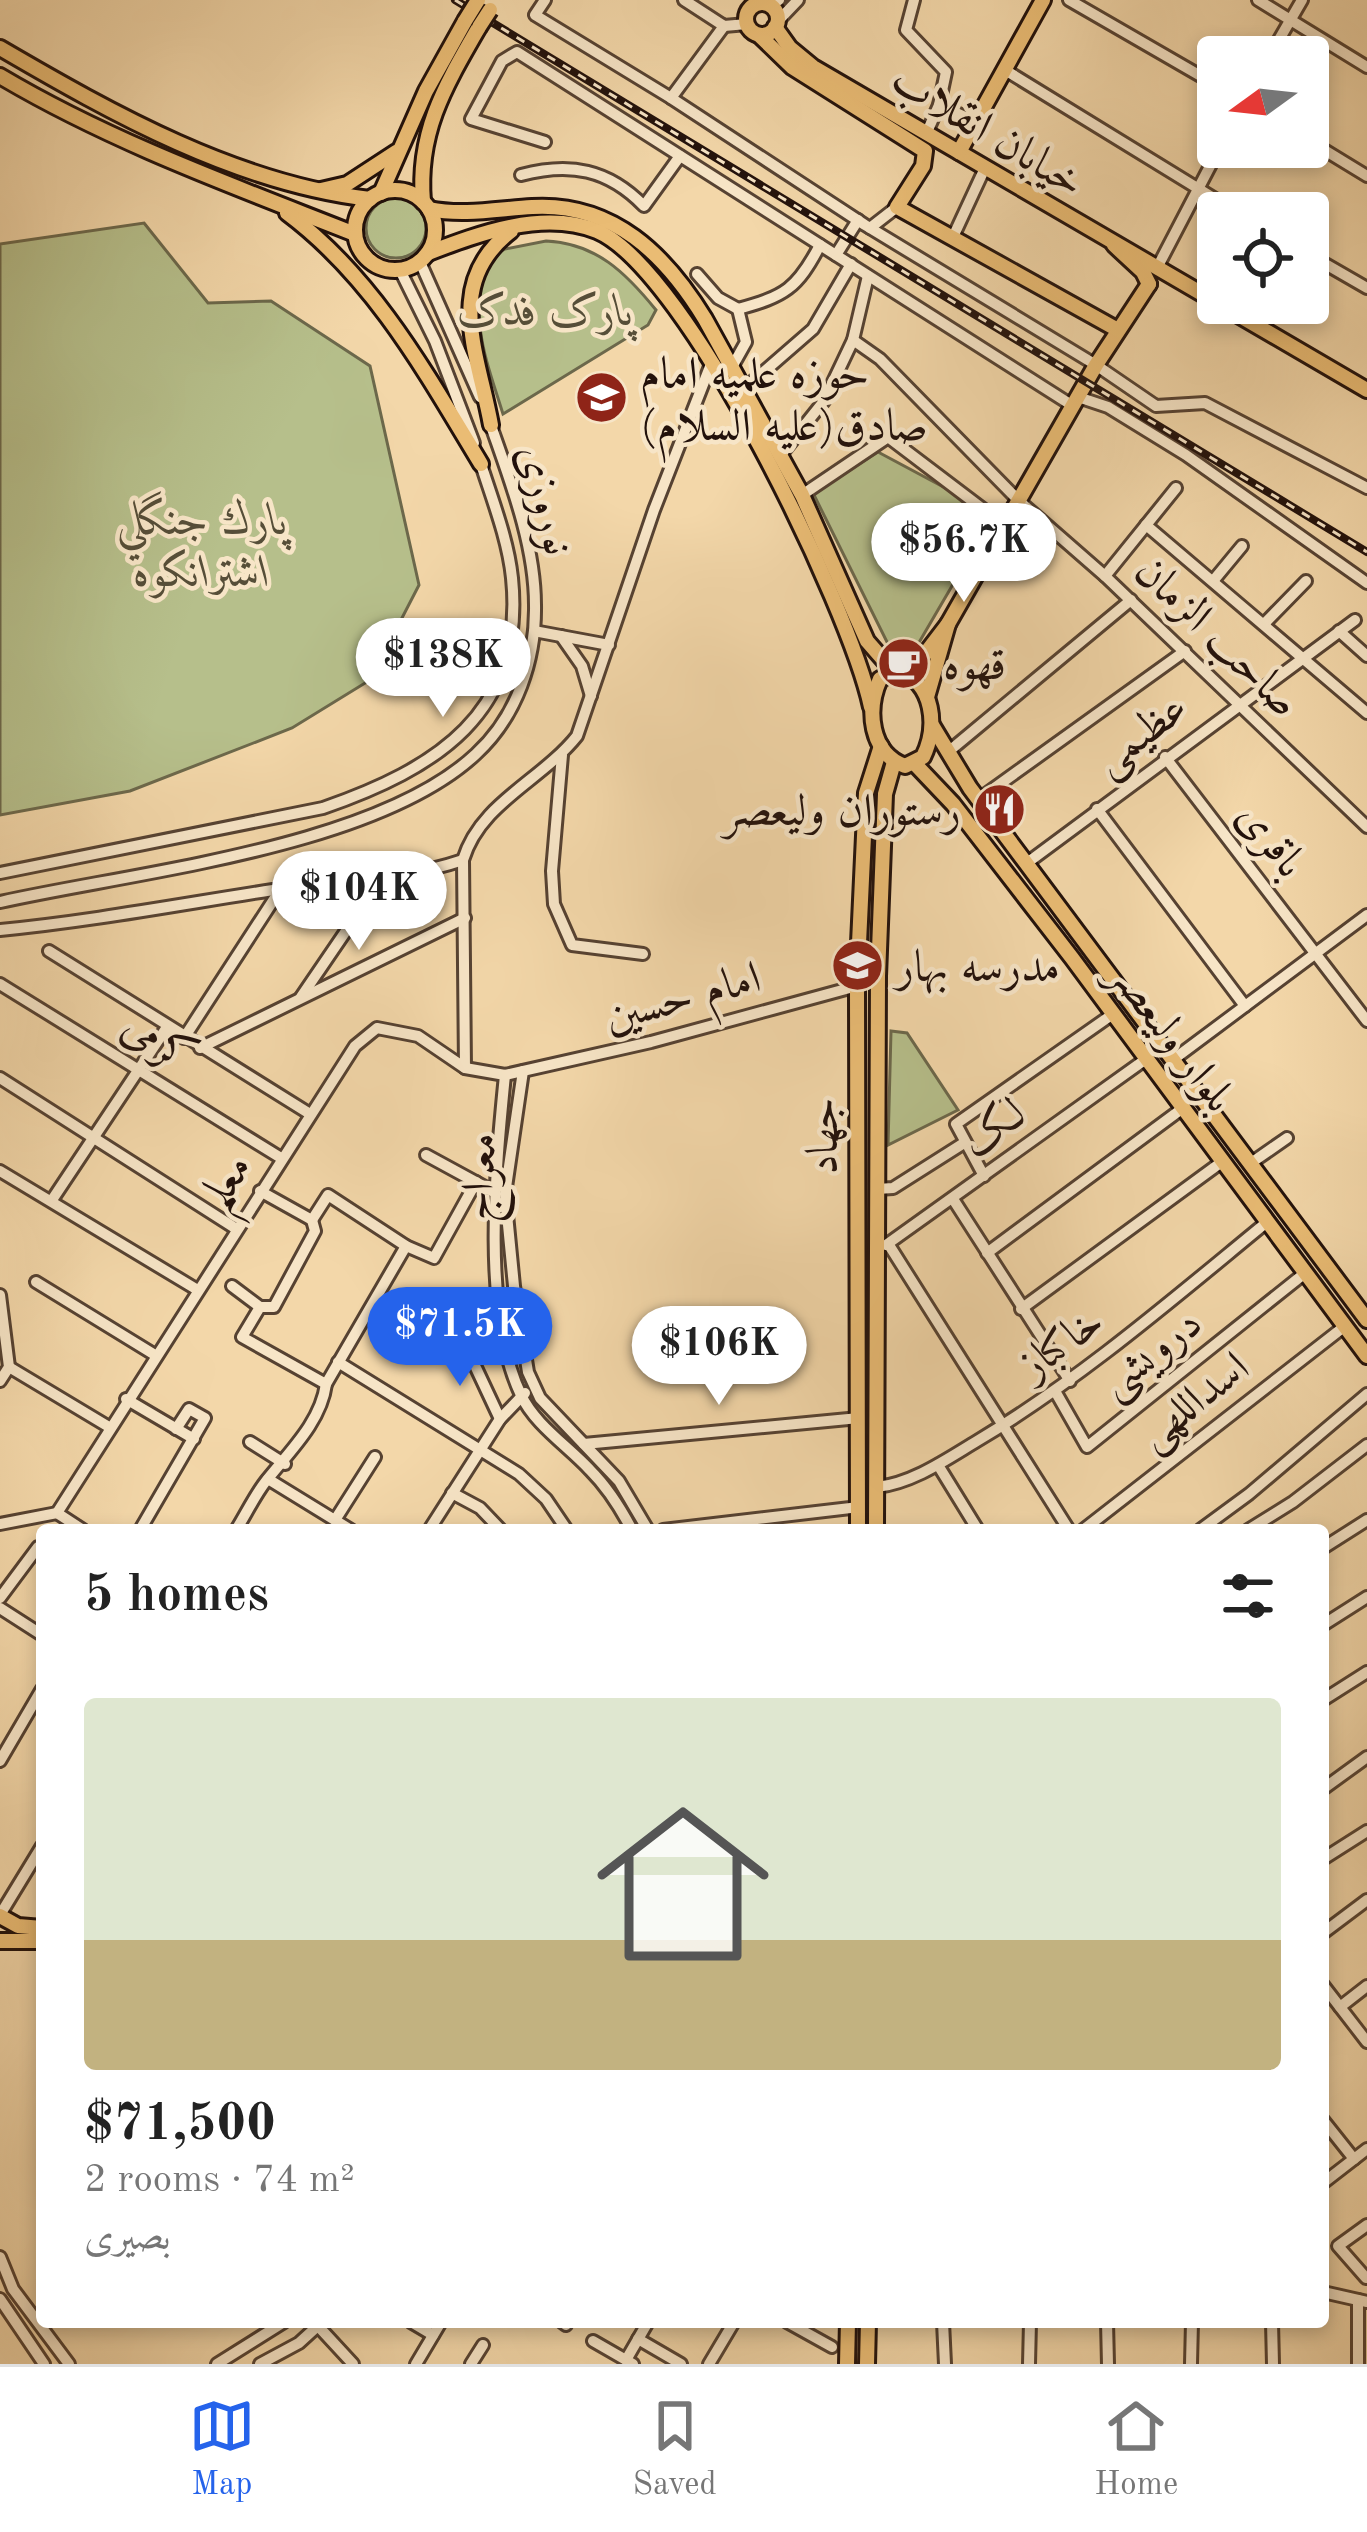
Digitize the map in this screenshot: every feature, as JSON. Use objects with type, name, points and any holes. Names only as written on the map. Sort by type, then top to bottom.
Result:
[{"type":"main road","points":[[959,152],[1043,0]]},
{"type":"main road","name":"خیابان انقلاب","points":[[769,2],[790,48],[923,138]]},
{"type":"main road","points":[[749,17],[769,2]]},
{"type":"main road","points":[[489,3],[426,91],[375,196],[356,221],[358,244],[370,261],[389,270],[518,226],[583,227],[619,245],[661,285],[711,364],[867,641],[927,697]]},
{"type":"main road","name":"خیابان انقلاب","points":[[749,17],[792,67],[923,138],[959,152],[1114,245],[1149,284],[1167,284],[1197,295]]},
{"type":"main road","points":[[749,17],[776,24]]},
{"type":"main road","points":[[424,257],[435,231],[421,175],[425,138],[472,24]]},
{"type":"main road","points":[[0,48],[161,132],[313,192],[375,196],[404,191],[426,205],[456,213],[560,206],[605,219],[631,233],[688,291],[802,496],[844,603],[881,746],[894,762],[915,764],[929,745],[932,725],[927,697],[948,623]]},
{"type":"main road","points":[[0,76],[115,135],[268,202],[356,234]]},
{"type":"main road","points":[[923,138],[926,158],[897,207],[1118,330]]},
{"type":"main road","points":[[313,192],[347,184],[400,148]]},
{"type":"main road","points":[[268,202],[299,222],[358,280],[408,344],[481,464]]},
{"type":"main road","points":[[490,425],[470,288],[483,257],[518,226]]},
{"type":"main road","name":"خیابان انقلاب","points":[[1114,245],[1125,246],[1197,291]]},
{"type":"main road","points":[[871,707],[880,680],[902,673],[948,623],[1096,365],[1149,284]]},
{"type":"main road","name":"خیابان انقلاب","points":[[1252,324],[1367,390]]},
{"type":"main road","name":"بلوار ولیعصر","points":[[932,725],[975,794],[1367,1320]]},
{"type":"main road","name":"جهاد","points":[[858,1524],[857,986],[866,793],[881,746]]},
{"type":"main road","name":"جهاد","points":[[877,1524],[877,1314],[883,1245],[878,1189],[878,976],[885,794],[894,762]]},
{"type":"main road","name":"بلوار ولیعصر","points":[[915,764],[953,803],[1367,1356]]},
{"type":"main road","points":[[866,793],[885,794]]},
{"type":"main road","points":[[953,803],[975,794]]},
{"type":"main road","points":[[857,1125],[878,1127]]},
{"type":"main road","points":[[1234,1177],[1251,1163]]},
{"type":"main road","points":[[857,1313],[877,1314]]},
{"type":"main road","points":[[36,1928],[18,1926],[0,1917],[0,1941],[36,1941]]},
{"type":"main road","points":[[847,2364],[848,2328]]},
{"type":"main road","points":[[867,2364],[868,2328]]},
{"type":"street","points":[[544,0],[536,16],[1156,406],[1205,403],[1367,488]]},
{"type":"street","points":[[684,0],[724,26]]},
{"type":"street","points":[[776,24],[798,0]]},
{"type":"street","points":[[914,0],[906,30],[946,72],[939,105],[923,138]]},
{"type":"street","points":[[1070,0],[1197,74]]},
{"type":"street","points":[[1258,0],[1367,67]]},
{"type":"street","points":[[1281,36],[1302,0]]},
{"type":"street","points":[[671,98],[724,26],[749,17]]},
{"type":"street","points":[[545,142],[471,119],[502,62],[517,52],[1076,402],[1108,407],[1186,455],[1367,584]]},
{"type":"street","points":[[1005,70],[1202,192]]},
{"type":"street","points":[[939,105],[976,122]]},
{"type":"street","points":[[1329,153],[1367,176]]},
{"type":"street","points":[[521,175],[575,166],[625,187],[644,206],[680,156]]},
{"type":"street","points":[[953,237],[985,168]]},
{"type":"street","points":[[1158,266],[1210,168]]},
{"type":"street","points":[[870,228],[897,207]]},
{"type":"street","points":[[836,255],[858,220]]},
{"type":"street","points":[[697,274],[718,298],[738,309],[781,297],[804,275],[820,245]]},
{"type":"street","name":"نوروزی","points":[[0,902],[279,844],[340,826],[418,794],[475,755],[494,735],[521,688],[534,631],[533,572],[490,425],[424,257]]},
{"type":"street","points":[[744,389],[814,329],[851,264]]},
{"type":"street","points":[[1329,266],[1367,288]]},
{"type":"street","name":"نوروزی","points":[[0,873],[323,808],[368,792],[436,757],[485,703],[498,679],[511,629],[512,574],[459,400],[400,270]]},
{"type":"street","points":[[780,456],[824,401],[853,340],[868,276]]},
{"type":"street","points":[[732,367],[746,342],[738,309]]},
{"type":"street","name":"صاحب الزمان","points":[[853,340],[880,359],[1018,500],[1131,600],[1367,827]]},
{"type":"street","points":[[465,1068],[464,860],[471,835],[562,755],[577,736],[654,510],[711,364]]},
{"type":"street","points":[[802,496],[888,437],[1004,525]]},
{"type":"street","points":[[1105,576],[1176,488]]},
{"type":"street","points":[[1146,525],[1367,713]]},
{"type":"street","points":[[1214,581],[1242,546]]},
{"type":"street","points":[[1264,624],[1306,581]]},
{"type":"street","points":[[948,752],[1131,600]]},
{"type":"street","name":"عظیمی","points":[[1027,863],[1355,620]]},
{"type":"street","points":[[534,631],[609,645]]},
{"type":"street","points":[[1340,631],[1367,656]]},
{"type":"street","points":[[561,636],[582,666],[592,696]]},
{"type":"street","points":[[975,794],[1185,651]]},
{"type":"street","points":[[562,755],[551,871],[554,904],[572,945],[643,954]]},
{"type":"street","name":"باقری","points":[[1165,757],[1367,1021]]},
{"type":"street","points":[[1097,809],[1245,1006]]},
{"type":"street","points":[[0,930],[70,924],[280,889],[421,874],[464,860]]},
{"type":"street","points":[[299,1000],[380,880]]},
{"type":"street","points":[[184,1038],[280,889]]},
{"type":"street","points":[[1174,1059],[1367,915]]},
{"type":"street","points":[[200,1048],[465,918]]},
{"type":"street","points":[[49,951],[310,1114]]},
{"type":"street","name":"کرمی","points":[[0,984],[281,1158]]},
{"type":"street","name":"امام حسین","points":[[524,1071],[857,986]]},
{"type":"street","points":[[984,1177],[956,1124],[1113,1013]]},
{"type":"street","points":[[52,1200],[167,1028]]},
{"type":"street","name":"معلم","points":[[56,1513],[356,1046],[377,1028],[418,1036],[465,1068],[505,1075],[524,1071]]},
{"type":"street","name":"لک","points":[[883,1245],[1146,1058]]},
{"type":"street","name":"معراج","points":[[524,1071],[506,1194],[514,1286],[533,1387]]},
{"type":"street","name":"معراج","points":[[505,1075],[494,1192],[503,1323],[521,1396],[594,1473],[628,1524]]},
{"type":"street","points":[[0,1078],[235,1228]]},
{"type":"street","points":[[987,1252],[1184,1108]]},
{"type":"street","points":[[1251,1163],[1287,1138]]},
{"type":"street","points":[[878,1189],[893,1188],[964,1143]]},
{"type":"street","points":[[427,1155],[494,1192]]},
{"type":"street","points":[[1022,1309],[1223,1162]]},
{"type":"street","points":[[0,1171],[196,1289]]},
{"type":"street","points":[[312,1220],[328,1195],[406,1246],[434,1258],[476,1182]]},
{"type":"street","points":[[232,1286],[260,1307],[274,1306],[315,1231],[312,1220],[260,1191]]},
{"type":"street","points":[[953,1198],[1070,1382]]},
{"type":"street","name":"خاکباز","points":[[877,1487],[938,1465],[1070,1382],[1268,1222]]},
{"type":"street","points":[[883,1245],[1066,1524]]},
{"type":"street","points":[[240,1524],[268,1479],[285,1464],[324,1400],[326,1384],[406,1246]]},
{"type":"street","name":"درویشی","points":[[1055,1391],[1087,1447],[1306,1273]]},
{"type":"street","points":[[35,1282],[154,1355]]},
{"type":"street","points":[[0,1295],[9,1367],[0,1381]]},
{"type":"street","points":[[260,1307],[242,1337],[326,1384]]},
{"type":"street","name":"اسداللهی","points":[[1091,1524],[1345,1326]]},
{"type":"street","points":[[453,1332],[463,1340],[500,1419]]},
{"type":"street","points":[[338,1362],[519,1474],[546,1499],[563,1524]]},
{"type":"street","points":[[9,1367],[109,1427]]},
{"type":"street","points":[[433,1524],[500,1419],[533,1387],[619,1481],[644,1524]]},
{"type":"street","points":[[1207,1524],[1367,1394]]},
{"type":"street","points":[[126,1399],[194,1438]]},
{"type":"street","points":[[144,1524],[205,1418],[189,1409],[176,1429]]},
{"type":"street","points":[[584,1444],[859,1418]]},
{"type":"street","points":[[250,1442],[285,1464]]},
{"type":"street","points":[[1258,1524],[1367,1445]]},
{"type":"street","points":[[334,1520],[376,1457]]},
{"type":"street","points":[[938,1465],[975,1524]]},
{"type":"street","points":[[268,1479],[341,1524]]},
{"type":"street","points":[[452,1493],[480,1508],[495,1524]]},
{"type":"street","points":[[1249,1494],[1267,1519]]},
{"type":"street","points":[[714,1524],[859,1507]]},
{"type":"street","points":[[0,1524],[56,1513],[73,1524]]},
{"type":"street","points":[[1329,1544],[1367,1520]]},
{"type":"street","points":[[0,1598],[36,1550]]},
{"type":"street","points":[[1329,1621],[1367,1597]]},
{"type":"street","points":[[0,1608],[36,1631]]},
{"type":"street","points":[[1329,1696],[1367,1672]]},
{"type":"street","points":[[0,1761],[36,1699]]},
{"type":"street","points":[[1329,1785],[1367,1757]]},
{"type":"street","points":[[1329,1855],[1367,1831]]},
{"type":"street","points":[[0,1917],[36,1856]]},
{"type":"street","points":[[1329,1928],[1367,1900]]},
{"type":"street","points":[[1340,2007],[1367,1987]]},
{"type":"street","points":[[1329,1993],[1367,2042]]},
{"type":"street","points":[[1329,2125],[1363,2154],[1329,2178]]},
{"type":"street","points":[[1366,2278],[1338,2246],[1367,2224]]},
{"type":"street","points":[[0,2257],[13,2289],[36,2320]]},
{"type":"street","points":[[1329,2292],[1363,2301],[1358,2364]]},
{"type":"street","points":[[1,2304],[44,2364]]},
{"type":"street","points":[[42,2328],[69,2364]]},
{"type":"street","points":[[217,2364],[274,2328]]},
{"type":"street","points":[[262,2364],[316,2328]]},
{"type":"street","points":[[323,2328],[353,2364]]},
{"type":"street","points":[[421,2328],[433,2335]]},
{"type":"street","points":[[416,2364],[437,2328]]},
{"type":"street","points":[[592,2341],[629,2362],[644,2328]]},
{"type":"street","points":[[709,2364],[730,2328]]},
{"type":"street","points":[[798,2328],[832,2347]]},
{"type":"street","points":[[943,2328],[945,2364]]},
{"type":"street","points":[[1029,2364],[1030,2328]]},
{"type":"street","points":[[1107,2328],[1108,2364]]},
{"type":"street","points":[[1192,2328],[1192,2364]]},
{"type":"street","points":[[1272,2328],[1273,2364]]},
{"type":"street","points":[[638,2339],[657,2358],[681,2364]]},
{"type":"street","points":[[478,2362],[483,2345]]},
{"type":"green space","points":[[396,198],[417,207],[426,228],[417,249],[396,258],[375,249],[366,228],[375,207]]},
{"type":"green space","name":"پارك جنگلي اشترانكوه","points":[[144,223],[208,303],[271,301],[370,366],[419,585],[370,680],[292,728],[130,791],[0,815],[0,244]]},
{"type":"green space","name":"پارک فدک","points":[[546,241],[580,247],[608,262],[656,310],[648,325],[503,414],[480,320],[487,259],[505,249]]},
{"type":"green space","points":[[878,452],[994,514],[914,651],[888,644],[813,493]]},
{"type":"green space","points":[[891,1031],[907,1033],[958,1110],[888,1145]]},
{"type":"railway","points":[[455,0],[1367,552]]},
{"type":"place","name":"حوزه علمیه امام صادق(علیه السلام)","points":[[601,398]]},
{"type":"place","name":"قهوه","points":[[904,663]]},
{"type":"place","name":"رستوران ولیعصر","points":[[1000,809]]},
{"type":"place","name":"مدرسه بهار","points":[[857,965]]}]
